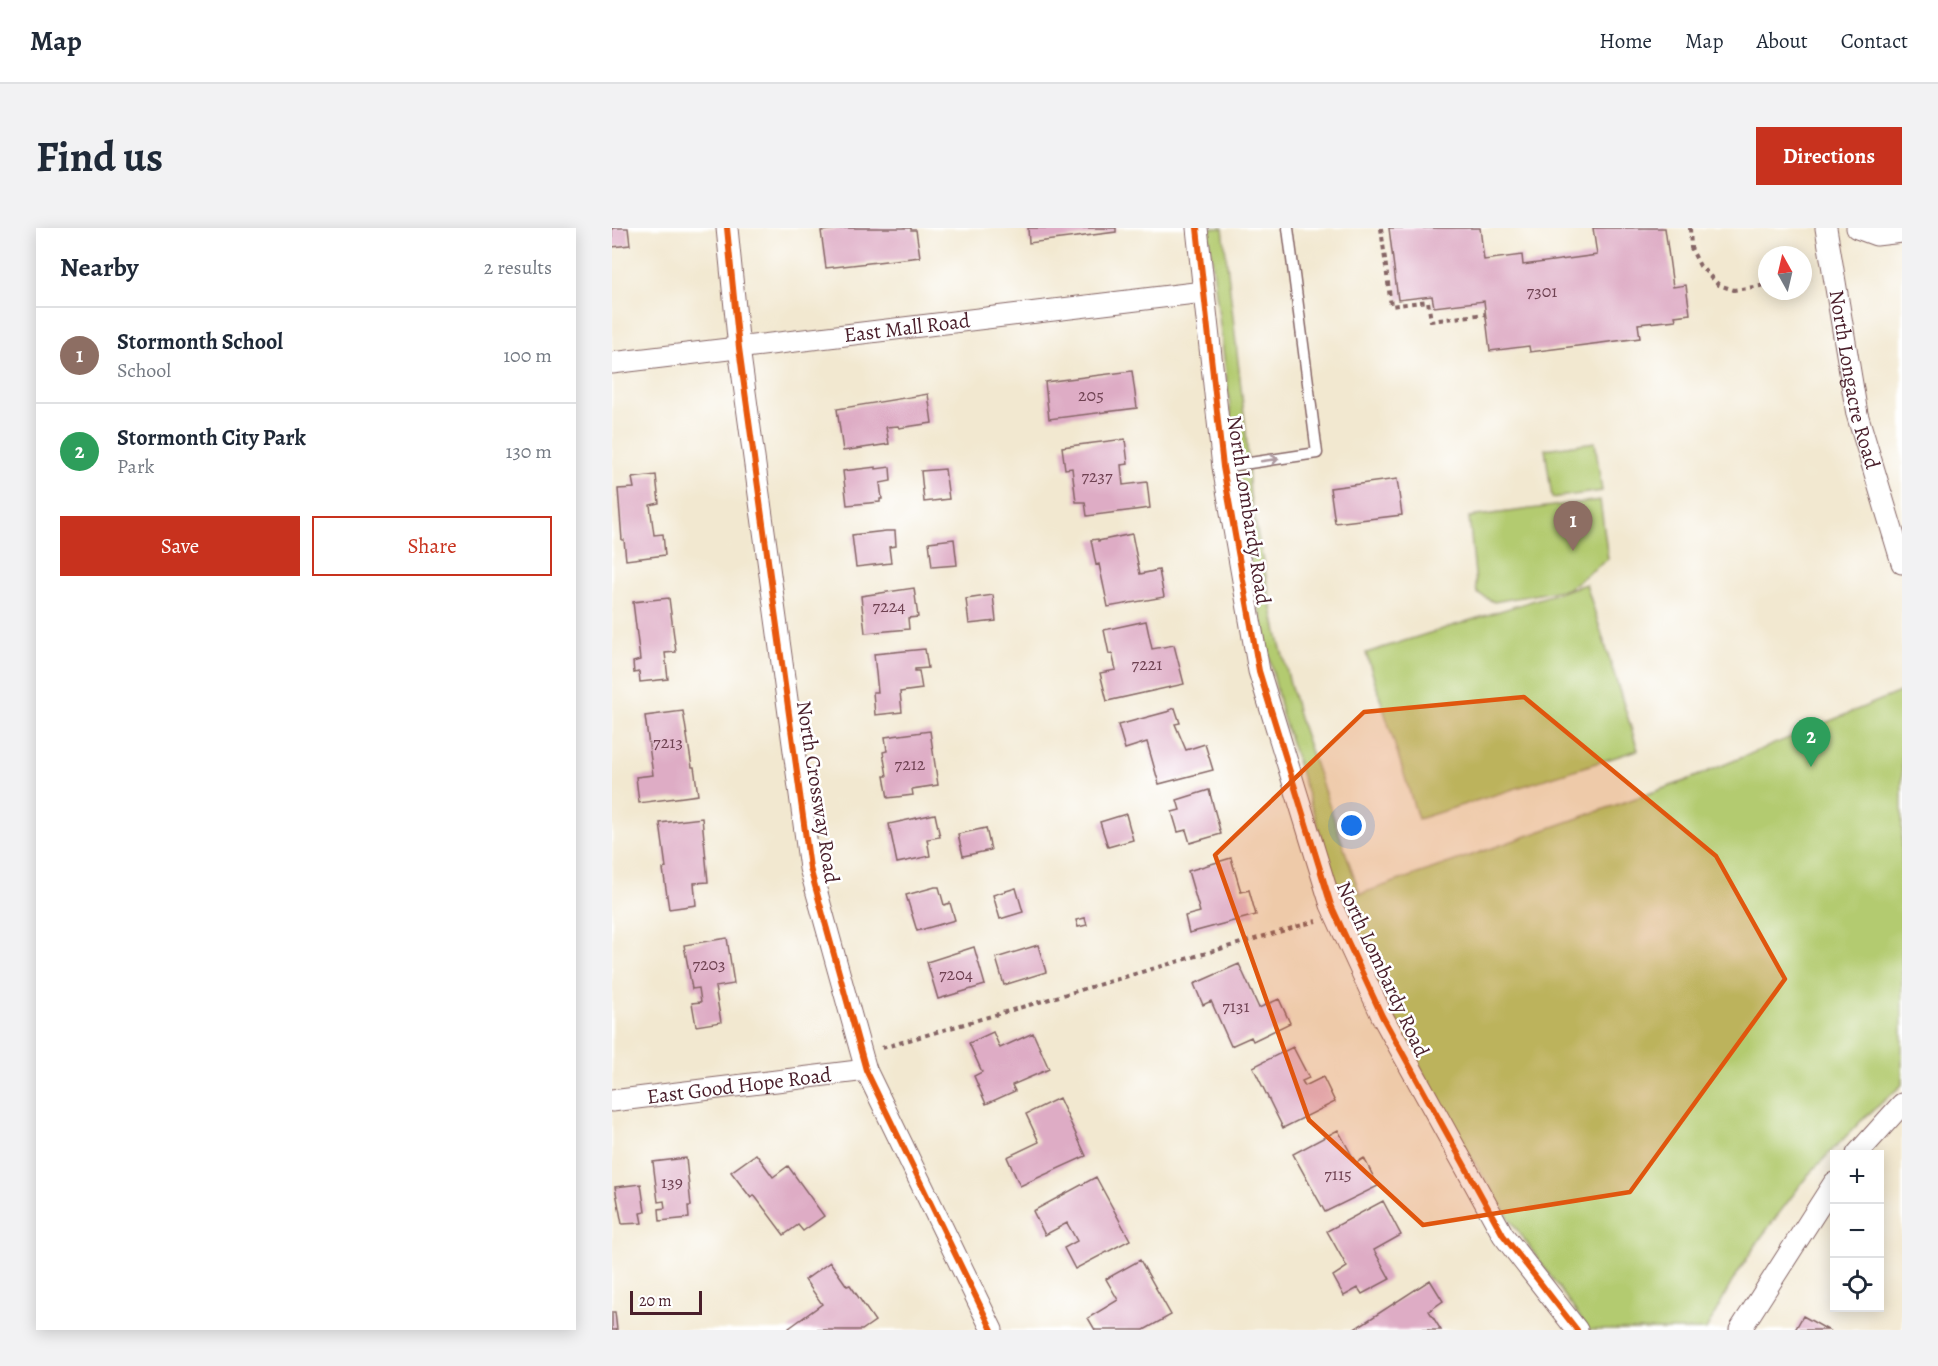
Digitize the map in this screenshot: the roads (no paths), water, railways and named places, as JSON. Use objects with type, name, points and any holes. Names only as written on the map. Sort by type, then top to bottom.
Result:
[{"type":"street","name":"North Crossway Road","points":[[728,228],[739,348],[810,868],[864,1062],[992,1330]]},
{"type":"street","name":"North Lombardy Road","points":[[1197,228],[1223,467],[1259,670],[1336,915],[1382,1016],[1503,1235],[1577,1330]]},
{"type":"street","name":"North Longacre Road","points":[[1826,228],[1857,414],[1902,564]]},
{"type":"street","points":[[1857,228],[1875,235],[1902,231]]},
{"type":"street","name":"East Mall Road","points":[[612,363],[1203,292]]},
{"type":"street","name":"East Good Hope Road","points":[[612,1101],[864,1062]]},
{"type":"street","points":[[1861,1150],[1902,1104]]},
{"type":"street","points":[[1740,1330],[1830,1190]]},
{"type":"lane","points":[[1223,467],[1317,453],[1288,228]]},
{"type":"place","name":"Stormonth School","points":[[1573,551]]},
{"type":"place","name":"Stormonth City Park","points":[[1811,767]]}]
